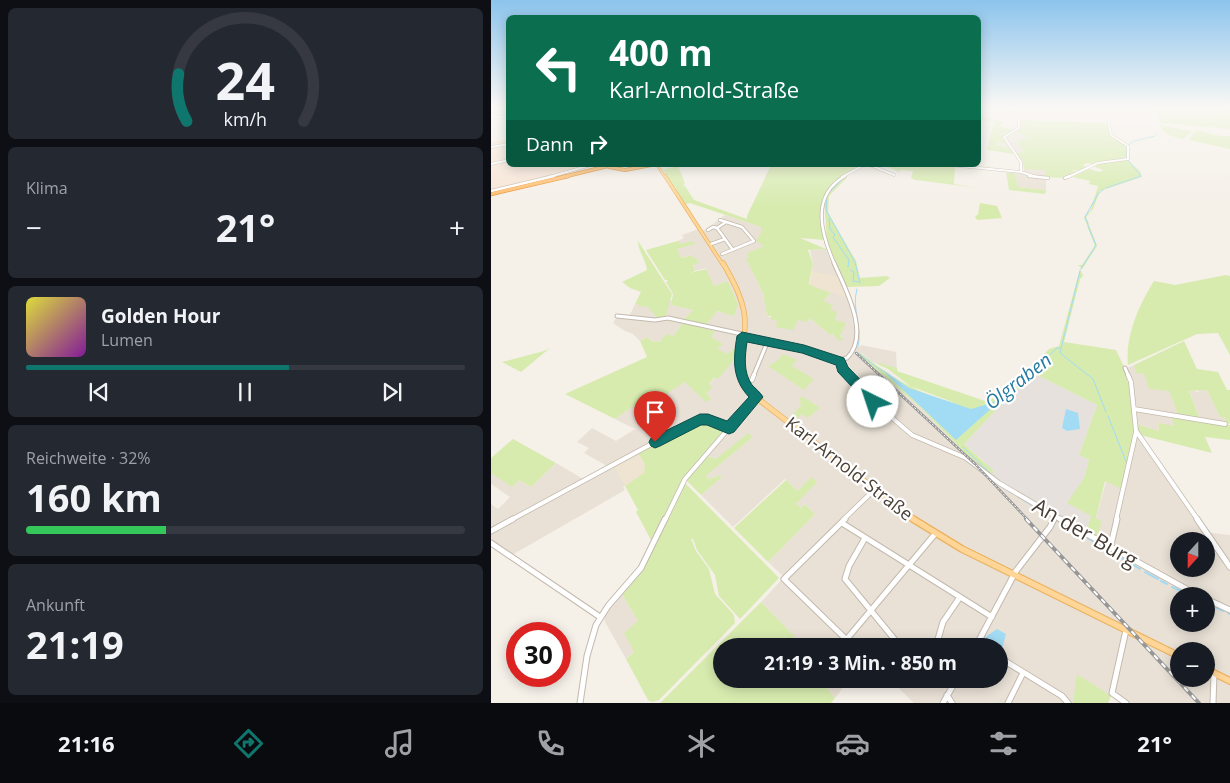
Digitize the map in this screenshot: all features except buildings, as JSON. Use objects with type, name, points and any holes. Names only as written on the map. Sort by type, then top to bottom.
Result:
[{"type":"highway","points":[[491,193],[604,167],[617,167],[625,170],[639,167]]},
{"type":"main road","name":"Karl-Arnold-Straße","points":[[658,167],[728,271],[742,304],[744,315],[739,360],[740,372],[747,388],[874,490],[935,534],[1170,652]]},
{"type":"main road","points":[[1215,674],[1230,681]]},
{"type":"street","points":[[1007,141],[1021,162],[1021,172]]},
{"type":"street","points":[[1065,178],[1097,163],[1127,159],[1128,146],[1120,141]]},
{"type":"street","points":[[491,147],[506,144]]},
{"type":"street","points":[[491,164],[506,161]]},
{"type":"street","points":[[491,193],[588,167]]},
{"type":"street","points":[[617,316],[657,320],[668,318],[753,340],[804,349],[834,361],[848,358],[857,339],[846,288],[826,245],[822,216],[823,199],[826,191],[833,183],[860,167]]},
{"type":"street","points":[[875,167],[895,175]]},
{"type":"street","points":[[968,167],[1021,172],[1030,176],[1048,178]]},
{"type":"street","points":[[719,220],[742,227],[754,241],[722,254]]},
{"type":"street","points":[[708,230],[713,227],[717,228],[726,222]]},
{"type":"street","points":[[717,228],[733,250]]},
{"type":"street","points":[[711,244],[725,239]]},
{"type":"street","points":[[752,380],[767,342]]},
{"type":"street","name":"An der Burg","points":[[840,361],[842,369],[859,385],[868,397],[912,435],[944,447],[975,464],[999,482],[1055,516],[1182,587]]},
{"type":"street","points":[[1110,548],[1136,431],[1131,382],[1125,368]]},
{"type":"street","points":[[580,703],[589,646],[594,629],[600,618],[645,560],[685,480],[757,397]]},
{"type":"street","points":[[1134,409],[1225,424]]},
{"type":"street","points":[[491,531],[694,421],[708,420],[729,428]]},
{"type":"street","points":[[1136,431],[1230,567]]},
{"type":"street","points":[[844,638],[784,579],[874,490]]},
{"type":"street","points":[[982,638],[1014,575],[1050,527],[1055,516]]},
{"type":"street","points":[[842,523],[992,618]]},
{"type":"street","points":[[848,638],[935,534]]},
{"type":"street","points":[[865,538],[849,566],[845,579],[893,638]]},
{"type":"street","points":[[491,543],[600,618]]},
{"type":"street","points":[[938,638],[943,622],[960,597]]},
{"type":"street","points":[[1215,604],[1230,610]]},
{"type":"street","points":[[1126,630],[1112,693],[1126,703]]},
{"type":"street","points":[[1008,663],[1023,673],[1030,675],[1060,695],[1068,703]]},
{"type":"street","points":[[1008,703],[1023,673]]},
{"type":"street","points":[[1213,703],[1214,687]]},
{"type":"street","points":[[943,703],[951,688]]},
{"type":"street","points":[[947,695],[952,703]]},
{"type":"shaded area","points":[[506,141],[506,167],[592,167],[491,191],[491,142]]},
{"type":"shaded area","points":[[1008,141],[1020,141],[1017,142],[1024,152],[1016,153],[1012,148],[996,145],[996,142],[1009,144]]},
{"type":"shaded area","points":[[1042,165],[1046,172],[1046,190],[1018,187],[1015,172],[1038,177],[1023,172],[1024,169]]},
{"type":"shaded area","points":[[725,215],[765,228],[765,246],[747,253],[750,259],[747,260],[763,293],[767,316],[778,320],[810,318],[830,335],[833,334],[842,339],[830,310],[823,301],[831,293],[810,285],[813,264],[810,250],[823,249],[827,252],[849,301],[855,333],[853,346],[859,347],[861,345],[896,352],[897,371],[872,362],[862,353],[859,355],[921,408],[985,474],[1095,542],[1096,519],[1106,481],[1125,490],[1137,436],[1139,436],[1203,532],[1170,532],[1170,578],[1215,578],[1215,533],[1230,535],[1230,703],[1130,703],[1112,690],[1108,703],[914,703],[898,688],[1008,688],[1008,638],[796,638],[761,602],[784,577],[768,562],[815,514],[805,504],[801,508],[796,504],[816,482],[798,491],[785,479],[733,527],[701,495],[722,477],[720,475],[709,479],[706,476],[753,437],[716,459],[707,456],[729,430],[726,428],[683,428],[639,453],[644,473],[623,487],[625,490],[512,555],[491,546],[491,504],[498,509],[510,497],[491,484],[491,473],[512,486],[519,480],[531,487],[556,463],[583,479],[607,466],[584,453],[589,448],[577,442],[592,428],[616,441],[635,429],[615,419],[645,398],[659,397],[685,382],[711,399],[707,392],[709,384],[736,358],[737,347],[727,354],[716,349],[710,337],[716,329],[706,325],[716,311],[729,314],[738,304],[728,281],[714,286],[705,268],[695,271],[691,255],[680,258],[677,249],[693,241],[681,245],[678,241],[684,238],[682,235],[699,229],[701,231]]},
{"type":"shaded area","points":[[812,271],[840,278],[848,298],[810,285]]},
{"type":"shaded area","points":[[672,300],[671,305],[693,310],[681,322],[683,323],[673,336],[660,342],[651,341],[648,337],[640,341],[633,334],[613,323],[618,315],[629,317],[635,304]]},
{"type":"shaded area","points":[[1134,365],[1136,373],[1144,374],[1156,389],[1169,391],[1178,415],[1174,427],[1158,423],[1159,431],[1136,424],[1131,379],[1127,368]]},
{"type":"shaded area","points":[[1035,374],[1097,405],[1079,455],[1089,460],[1084,478],[1077,489],[1091,516],[1086,532],[999,481],[990,474],[985,462],[964,444],[1000,406]]},
{"type":"shaded area","points":[[1198,389],[1207,390],[1220,417],[1224,417],[1227,423],[1200,419],[1189,390],[1199,392]]},
{"type":"shaded area","points":[[638,453],[645,464],[644,473],[625,486],[614,467]]},
{"type":"shaded area","points":[[622,594],[638,621],[634,652],[626,659],[604,617]]},
{"type":"shaded area","points":[[827,688],[843,688],[835,698]]},
{"type":"green space","points":[[989,141],[1006,141],[1007,144],[997,142],[996,145],[1010,148],[1014,154],[987,150]]},
{"type":"green space","points":[[1119,141],[1127,146],[1132,142],[1138,141],[1128,146],[1127,160],[1140,171],[1142,177],[1100,191],[1093,209],[1086,217],[1097,246],[1082,269],[1078,265],[1082,265],[1095,246],[1084,217],[1091,210],[1098,186],[1089,184],[1090,181],[1072,177],[1089,169],[1100,172],[1103,170],[1093,166],[1094,164],[1087,163],[1083,165],[1087,168],[1082,171],[1071,170],[1079,173],[1064,178],[1046,177],[1045,170],[1024,169],[1023,163],[1016,153],[1024,152],[1017,142]]},
{"type":"green space","points":[[1193,141],[1230,141],[1230,149]]},
{"type":"green space","points":[[679,167],[685,184],[682,185],[685,186],[694,200],[747,219],[770,167],[860,167],[843,176],[847,178],[829,196],[828,213],[856,261],[860,278],[887,276],[890,278],[879,286],[847,287],[827,243],[824,198],[822,198],[824,240],[800,238],[826,249],[827,252],[823,249],[808,250],[813,264],[809,283],[831,293],[823,301],[833,305],[830,310],[837,312],[835,320],[846,323],[840,336],[843,339],[839,341],[833,334],[830,335],[810,318],[807,322],[798,320],[793,330],[776,327],[777,320],[771,320],[771,316],[767,316],[763,293],[746,259],[749,258],[747,253],[764,246],[756,241],[763,230],[761,231],[761,227],[690,203],[686,204],[684,201],[696,220],[662,168]]},
{"type":"green space","points":[[888,167],[955,167],[954,184],[980,188],[915,180],[911,178],[913,171],[901,170],[899,172]]},
{"type":"green space","points":[[1006,171],[1008,173],[1015,172],[1018,187],[1046,190],[1045,194],[1009,190]]},
{"type":"green space","points":[[980,203],[997,206],[1002,218],[977,220],[975,216],[978,215]]},
{"type":"green space","points":[[638,241],[672,294],[666,316],[658,319],[647,306],[638,307],[639,304],[635,304],[641,292],[630,288],[622,282],[647,270]]},
{"type":"green space","points":[[678,241],[681,244],[693,241],[695,244],[677,249],[681,258],[692,255],[699,263],[693,265],[695,271],[690,273],[706,269],[714,286],[728,281],[738,304],[734,316],[717,311],[706,325],[683,320],[693,310],[671,305],[673,294],[666,282],[668,280],[665,280],[646,250]]},
{"type":"green space","points":[[1080,269],[1083,276],[1080,279],[1064,342],[1116,350],[1127,373],[1127,382],[1130,382],[1135,433],[1122,489],[1105,481],[1096,518],[1102,522],[1097,538],[1086,532],[1091,516],[1067,503],[1084,478],[1089,460],[1079,455],[1097,405],[1035,374],[1000,406],[964,444],[993,470],[993,473],[990,474],[966,454],[921,408],[859,355],[861,353],[893,377],[910,386],[888,369],[877,364],[897,368],[897,371],[988,402],[1028,370],[1049,349],[1059,346]],"holes":[[[910,386],[955,403],[943,400]]]},
{"type":"green space","points":[[1226,275],[1230,276],[1230,355],[1218,333],[1197,334],[1128,365],[1129,343],[1134,321],[1154,281],[1175,285]]},
{"type":"green space","points":[[683,323],[715,331],[711,337],[723,344],[717,349],[727,354],[738,346],[736,357],[719,378],[714,378],[709,384],[712,387],[707,393],[711,399],[706,402],[685,382],[658,399],[650,396],[645,398],[615,419],[565,394],[647,357],[640,341],[648,337],[651,341],[660,342],[666,334],[673,336]]},
{"type":"green space","points":[[1184,341],[1197,369],[1218,372],[1227,390],[1230,390],[1230,424],[1227,423],[1224,417],[1220,417],[1207,390],[1189,391],[1200,419],[1178,415],[1169,391],[1149,389],[1144,374],[1136,373],[1134,365]]},
{"type":"green space","points":[[550,348],[521,372],[502,362],[544,351]]},
{"type":"green space","points":[[783,354],[797,360],[792,366],[814,379],[804,390],[768,366],[777,361]]},
{"type":"green space","points":[[802,396],[820,408],[808,418],[802,414],[795,421],[790,417],[802,405],[799,403],[801,401],[799,399]]},
{"type":"green space","points":[[1171,415],[1230,425],[1230,440],[1205,437],[1212,453],[1140,435],[1136,424],[1159,431],[1158,423],[1174,426]]},
{"type":"green space","points":[[704,420],[726,428],[726,430],[684,478],[654,541],[651,540],[625,486],[644,473],[645,464],[638,453],[683,428]]},
{"type":"green space","points":[[748,433],[753,437],[706,476],[709,479],[720,475],[722,477],[701,495],[686,480],[707,456],[716,459]]},
{"type":"green space","points":[[513,439],[556,463],[531,487],[519,480],[512,487],[491,473],[491,458]]},
{"type":"green space","points":[[811,477],[817,482],[796,504],[801,508],[805,504],[815,514],[768,562],[734,528],[786,480],[798,491]]},
{"type":"green space","points":[[685,483],[779,578],[740,619],[719,596],[715,575],[697,550],[693,539],[691,539],[696,551],[709,569],[715,594],[734,615],[735,623],[720,638],[713,638],[713,645],[659,700],[652,702],[648,700],[626,659],[634,652],[624,633],[638,621],[622,594],[648,558]]},
{"type":"green space","points":[[761,602],[796,638],[725,638]]},
{"type":"green space","points":[[713,650],[713,688],[827,688],[835,698],[831,703],[660,703]]},
{"type":"green space","points":[[1077,674],[1111,696],[1108,703],[1073,703]]},
{"type":"water","points":[[880,368],[909,388],[971,409],[991,403],[994,406],[956,440]]},
{"type":"water","points":[[1066,409],[1078,413],[1080,429],[1067,431],[1062,428]]},
{"type":"water","points":[[997,629],[1006,634],[1005,638],[984,638]]},
{"type":"waterway","name":"Ölgraben","points":[[1128,145],[1135,141]]},
{"type":"waterway","name":"Ölgraben","points":[[1127,147],[1127,158]]},
{"type":"waterway","name":"Ölgraben","points":[[1106,188],[1141,176],[1128,160]]},
{"type":"waterway","points":[[844,178],[827,195],[826,210],[855,262],[860,283]]},
{"type":"waterway","name":"Ölgraben","points":[[1088,224],[1085,217],[1098,194],[1104,189]]},
{"type":"waterway","points":[[829,219],[830,229],[835,235],[833,237],[849,260],[848,267]]},
{"type":"waterway","name":"Ölgraben","points":[[1081,269],[1096,245],[1088,226]]},
{"type":"waterway","points":[[850,270],[854,272],[853,281],[859,282]]},
{"type":"waterway","name":"Ölgraben","points":[[1080,271],[1060,353],[1093,379],[1106,412]]},
{"type":"waterway","points":[[857,289],[855,304],[859,332],[858,347]]},
{"type":"waterway","name":"Ölgraben","points":[[992,403],[1001,399],[1012,385],[1019,384],[1057,348],[1060,348]]},
{"type":"waterway","points":[[857,352],[882,371]]},
{"type":"waterway","name":"Ölgraben","points":[[1108,416],[1127,464]]},
{"type":"waterway","points":[[963,447],[991,474]]},
{"type":"waterway","name":"Ölgraben","points":[[1123,482],[1124,475]]},
{"type":"waterway","points":[[1005,489],[1013,494]]},
{"type":"waterway","points":[[1018,497],[1031,505]]},
{"type":"waterway","points":[[1034,507],[1052,517]]},
{"type":"waterway","points":[[1056,520],[1077,532]]},
{"type":"waterway","name":"Ölgraben","points":[[1084,536],[1140,569]]},
{"type":"waterway","points":[[1145,572],[1158,579]]},
{"type":"waterway","points":[[1161,581],[1167,584]]},
{"type":"waterway","points":[[1215,607],[1223,611]]},
{"type":"railway","points":[[856,353],[975,464],[1028,520]]},
{"type":"railway","points":[[1026,519],[1199,703]]},
{"type":"route","points":[[655,442],[700,419],[729,428],[757,397],[747,388],[740,372],[739,360],[742,336],[752,338],[753,340],[804,349],[834,361],[840,361],[842,369],[873,402]]}]
